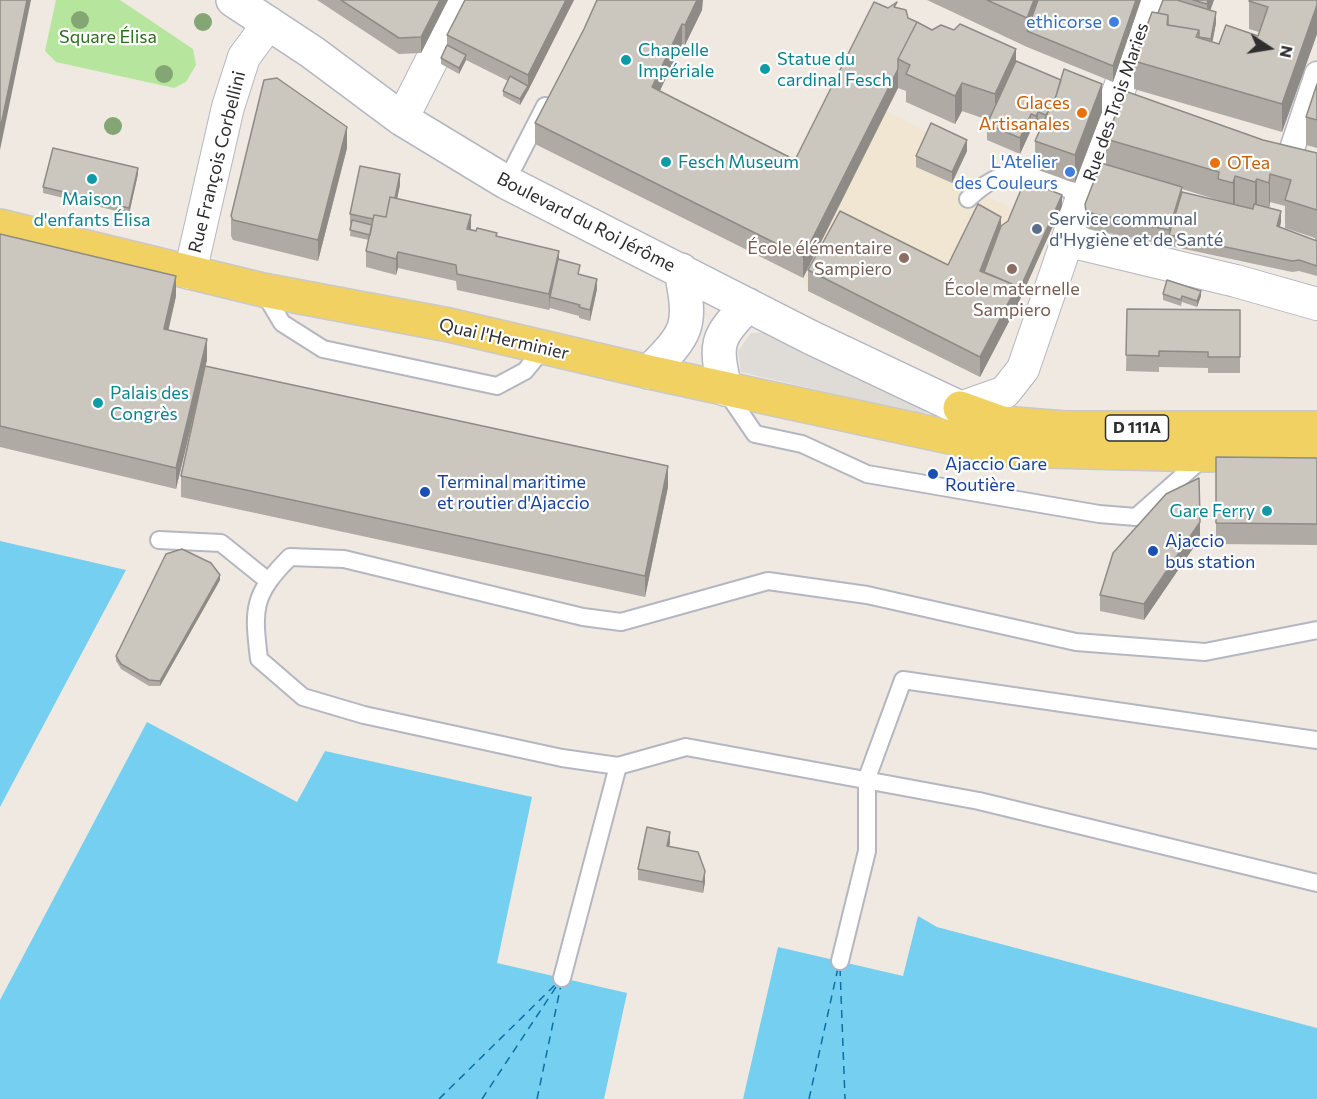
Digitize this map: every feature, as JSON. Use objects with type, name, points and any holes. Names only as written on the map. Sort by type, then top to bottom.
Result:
[{"type":"main road","name":"Boulevard du Roi Jérôme","points":[[233,0],[269,23],[402,119],[506,182],[748,305],[960,408]]},
{"type":"main road","name":"Quai l'Herminier","points":[[0,226],[263,290],[448,325],[543,349],[1009,450],[1207,455]]},
{"type":"main road","points":[[649,372],[676,345],[685,328],[689,311],[681,270]]},
{"type":"main road","points":[[725,389],[718,357],[719,339],[748,305]]},
{"type":"main road","name":"D 111A","points":[[960,408],[1002,423],[1065,428],[1317,428]]},
{"type":"main road","name":"D 111A","points":[[1207,455],[1317,454]]},
{"type":"street","points":[[402,119],[462,0]]},
{"type":"street","name":"Rue des Trois Maries","points":[[960,408],[1005,392],[1023,369],[1069,241],[1111,104],[1150,0]]},
{"type":"street","name":"Rue François Corbellini","points":[[190,273],[228,107],[244,57],[269,23]]},
{"type":"street","points":[[1287,161],[1317,74]]},
{"type":"street","points":[[1069,241],[1236,280],[1317,304]]},
{"type":"lane","points":[[506,182],[553,91]]},
{"type":"lane","points":[[968,199],[984,184],[1003,174],[1025,172],[1083,196]]},
{"type":"lane","points":[[263,290],[282,323],[323,349],[497,386],[525,371],[543,349]]},
{"type":"lane","points":[[725,389],[739,414],[755,434],[802,444],[867,474],[1099,513],[1136,517],[1207,455]]},
{"type":"lane","points":[[159,540],[221,543],[267,580]]},
{"type":"lane","points":[[1317,630],[1205,652],[1076,642],[867,595],[768,581],[621,622],[583,617],[344,559],[290,557],[267,580],[254,616],[259,659],[303,697],[364,715],[562,758],[618,766],[686,747],[783,767],[867,778],[1002,806],[1317,883]]},
{"type":"lane","points":[[840,961],[867,851],[867,778],[903,680],[1317,740]]},
{"type":"lane","points":[[562,978],[618,766]]},
{"type":"shaded area","name":"École élémentaire Sampiero","points":[[886,111],[931,134],[916,167],[1017,210],[980,291],[1017,306],[980,377],[808,291],[803,278]]},
{"type":"shaded area","points":[[771,332],[926,408],[925,415],[741,372],[738,351],[751,333]]},
{"type":"green space","name":"Square Élisa","points":[[56,0],[120,0],[193,49],[196,65],[186,82],[174,88],[56,62],[45,51]]},
{"type":"water","points":[[0,541],[126,570],[0,807]]},
{"type":"water","points":[[147,722],[297,802],[325,751],[532,797],[497,963],[627,993],[604,1099],[0,1099],[0,1000]]},
{"type":"water","points":[[918,916],[937,927],[1317,1028],[1317,1099],[743,1099],[778,947],[903,976]]},
{"type":"building","points":[[0,0],[27,0],[0,130]]},
{"type":"building","points":[[341,0],[440,0],[421,37],[399,38]]},
{"type":"building","points":[[465,0],[566,0],[528,75],[447,35]]},
{"type":"building","name":"Fesch Museum","points":[[597,0],[697,0],[685,25],[682,24],[652,87],[795,160],[874,2],[888,8],[897,2],[894,7],[906,10],[908,18],[917,22],[898,59],[898,69],[803,257],[535,123]]},
{"type":"building","points":[[987,0],[1034,0],[1027,18]]},
{"type":"building","points":[[1038,0],[1136,0],[1113,66],[1027,31]]},
{"type":"building","points":[[1163,0],[1177,0],[1216,12],[1211,39],[1199,37],[1199,30],[1168,25],[1168,15],[1158,13]]},
{"type":"building","points":[[1193,0],[1208,0],[1207,4]]},
{"type":"building","points":[[1250,0],[1317,0],[1282,104],[1134,61],[1152,12],[1168,15],[1167,25],[1199,30],[1196,37],[1219,44],[1226,25],[1258,36],[1268,7]]},
{"type":"building","points":[[917,22],[932,30],[941,25],[954,30],[960,24],[1016,49],[995,94],[962,83],[955,96],[906,74],[910,65],[898,59]]},
{"type":"building","points":[[447,45],[466,55],[459,68],[441,58]]},
{"type":"building","points":[[1016,61],[1061,80],[1052,109],[1046,115],[1038,112],[1036,116],[1031,114],[1020,138],[987,124]]},
{"type":"building","points":[[1064,69],[1102,84],[1075,155],[1035,141],[1049,110],[1052,109]]},
{"type":"building","points":[[510,76],[528,86],[520,99],[503,91]]},
{"type":"building","points":[[277,78],[347,127],[318,240],[233,220],[231,216],[264,80]]},
{"type":"building","points":[[1317,84],[1317,120],[1306,117]]},
{"type":"building","points":[[1125,91],[1263,140],[1317,153],[1317,210],[1285,200],[1291,180],[1270,174],[1269,183],[1257,179],[1255,182],[1235,176],[1233,183],[1218,179],[1219,172],[1106,139]]},
{"type":"building","points":[[931,123],[967,140],[952,172],[916,156]]},
{"type":"building","name":"Maison d'enfants Élisa","points":[[53,148],[138,168],[129,208],[43,187]]},
{"type":"building","points":[[1101,163],[1182,187],[1169,230],[1086,212],[1085,204]]},
{"type":"building","points":[[360,166],[400,174],[395,198],[390,197],[386,217],[374,215],[373,219],[350,214]]},
{"type":"building","points":[[1025,180],[1062,195],[1017,295],[1017,286],[984,272],[1001,226],[1008,221]]},
{"type":"building","points":[[1182,192],[1253,209],[1254,204],[1281,211],[1277,226],[1317,241],[1317,266],[1299,260],[1292,261],[1169,235]]},
{"type":"building","points":[[390,197],[471,215],[467,229],[476,231],[477,228],[497,233],[496,236],[559,251],[549,294],[457,274],[456,265],[398,252],[396,259],[366,251],[374,215],[386,217]]},
{"type":"building","points":[[978,204],[1001,217],[980,271],[1017,286],[980,357],[808,270],[840,211],[948,265]]},
{"type":"building","points":[[352,220],[372,225],[370,235],[350,230]]},
{"type":"building","name":"Palais des Congrès","points":[[0,234],[176,276],[164,329],[207,339],[176,468],[0,426]]},
{"type":"building","points":[[558,259],[580,265],[578,274],[597,279],[590,310],[550,297]]},
{"type":"building","points":[[1167,280],[1201,291],[1197,301],[1182,296],[1181,300],[1163,294]]},
{"type":"building","points":[[1127,309],[1240,310],[1240,357],[1208,357],[1208,352],[1159,351],[1159,356],[1126,355]]},
{"type":"building","name":"Terminal maritime et routier d'Ajaccio","points":[[205,366],[668,466],[645,576],[181,476]]},
{"type":"building","name":"Gare Ferry","points":[[1216,457],[1317,458],[1317,524],[1216,523]]},
{"type":"building","points":[[1199,478],[1200,522],[1144,604],[1100,595],[1113,553],[1166,494]]},
{"type":"building","points":[[182,549],[211,563],[220,575],[160,681],[149,680],[121,664],[116,656],[166,554]]},
{"type":"building","points":[[647,827],[670,832],[667,846],[698,852],[705,871],[703,882],[638,869]]},
{"type":"ferry route","points":[[809,1099],[838,968]]},
{"type":"ferry route","points":[[840,968],[845,1099]]},
{"type":"ferry route","points":[[439,1099],[557,983]]},
{"type":"ferry route","points":[[482,1099],[558,984]]},
{"type":"ferry route","points":[[537,1099],[561,985]]},
{"type":"place","name":"ethicorse","points":[[1114,22]]},
{"type":"place","name":"Chapelle Impériale","points":[[626,60]]},
{"type":"place","name":"Statue du cardinal Fesch","points":[[765,69]]},
{"type":"place","name":"Glaces Artisanales","points":[[1082,113]]},
{"type":"place","name":"Fesch Museum","points":[[666,162]]},
{"type":"place","name":"OTea","points":[[1215,163]]},
{"type":"place","name":"L'Atelier des Couleurs","points":[[1070,172]]},
{"type":"place","name":"Maison d'enfants Élisa","points":[[92,179]]},
{"type":"place","name":"Service communal d'Hygiène et de Santé","points":[[1037,229]]},
{"type":"place","name":"École élémentaire Sampiero","points":[[904,258]]},
{"type":"place","name":"École maternelle Sampiero","points":[[1012,269]]},
{"type":"place","name":"Palais des Congrès","points":[[98,403]]},
{"type":"place","name":"Ajaccio Gare Routière","points":[[933,474]]},
{"type":"place","name":"Terminal maritime et routier d'Ajaccio","points":[[425,492]]},
{"type":"place","name":"Gare Ferry","points":[[1267,511]]},
{"type":"place","name":"Ajaccio bus station","points":[[1153,551]]}]
